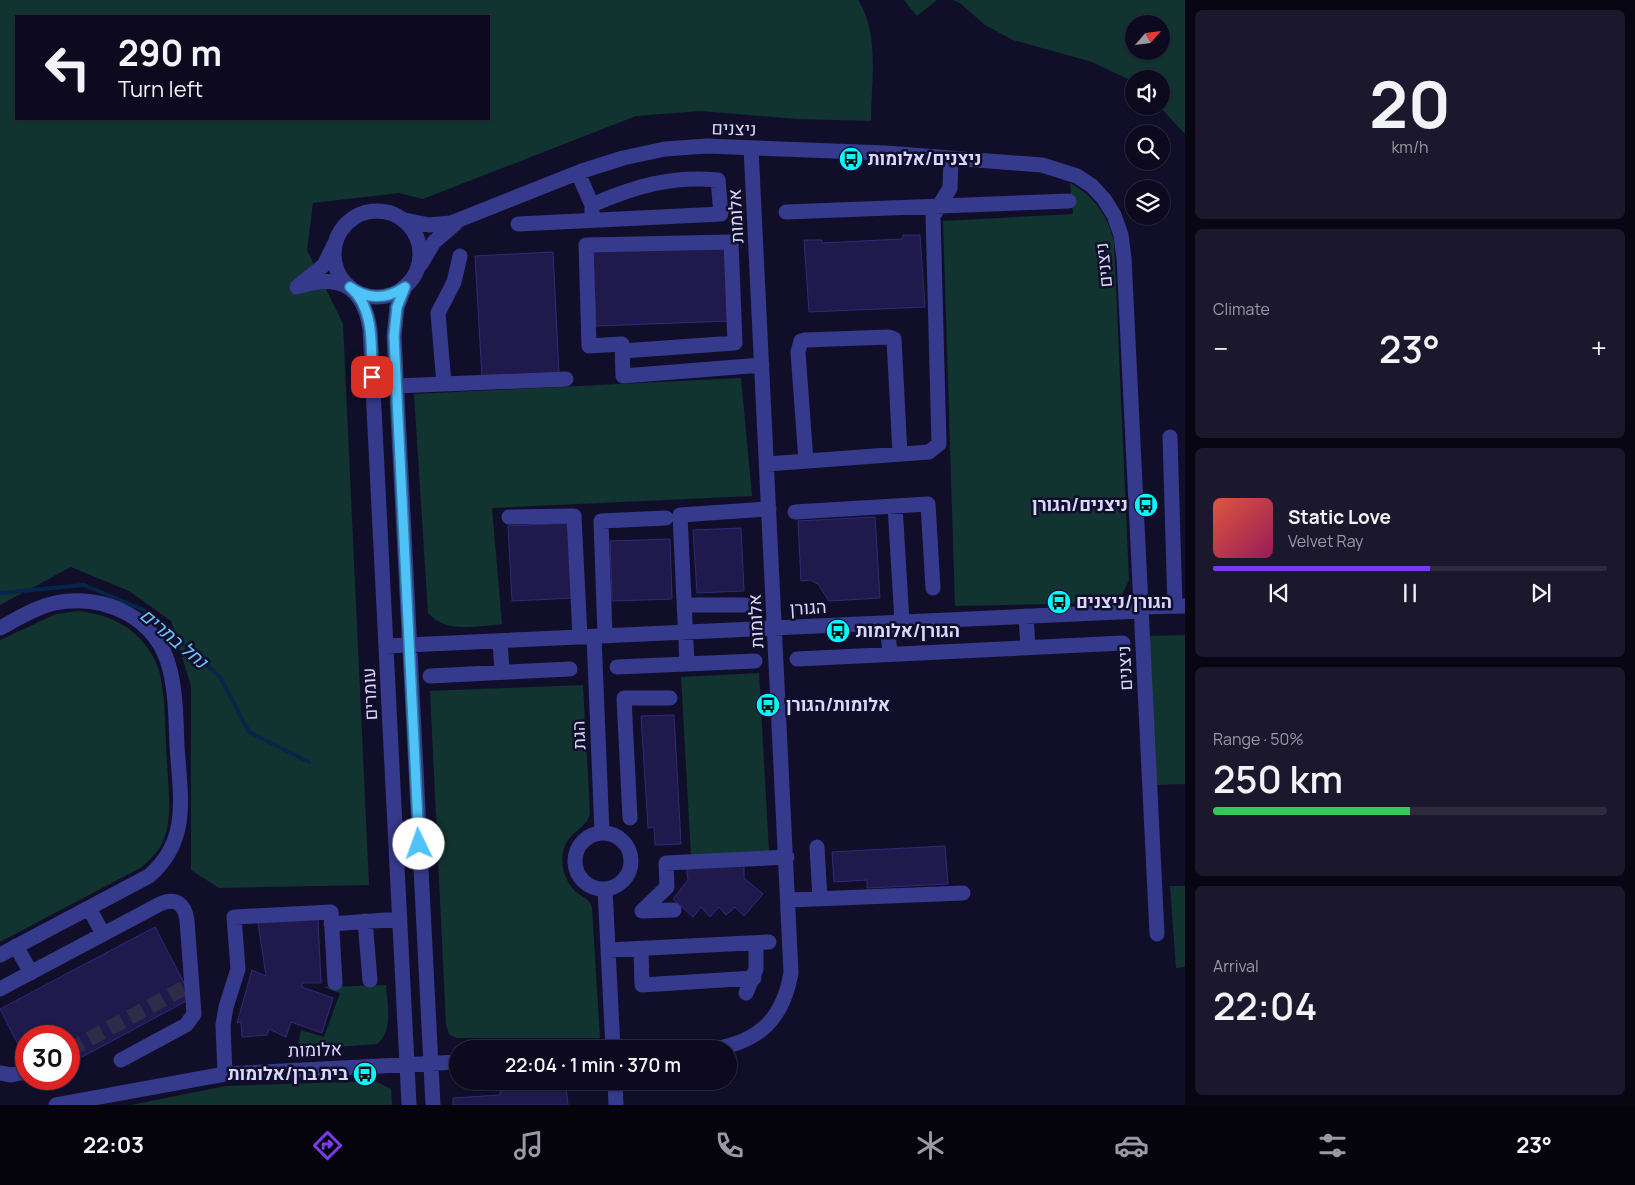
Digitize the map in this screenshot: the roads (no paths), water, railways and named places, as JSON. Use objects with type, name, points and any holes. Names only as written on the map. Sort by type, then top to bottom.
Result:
[{"type":"street","name":"ניצנים","points":[[405,220],[429,225],[464,219],[578,173],[623,158],[665,149],[707,146],[1023,163],[1060,169],[1077,176],[1092,186],[1104,199],[1114,215],[1121,235],[1124,258],[1157,934]]},
{"type":"street","name":"אלומות","points":[[737,1043],[747,1040],[761,1031],[773,1019],[782,1005],[788,990],[791,973],[787,857],[751,148]]},
{"type":"street","points":[[767,464],[929,452],[939,444],[933,216],[950,188],[951,159]]},
{"type":"street","points":[[578,173],[592,205],[592,220]]},
{"type":"street","points":[[518,224],[721,214],[718,180],[702,178],[655,182],[592,205]]},
{"type":"street","points":[[786,212],[1069,201]]},
{"type":"street","points":[[405,287],[381,297],[365,295],[340,282],[327,281],[297,287],[324,265],[336,241],[350,220],[365,212],[382,210],[405,220],[416,233],[419,242],[419,266],[405,287],[394,320],[433,1105]]},
{"type":"street","name":"ניצנים","points":[[419,266],[440,236],[464,219]]},
{"type":"street","points":[[336,241],[336,266],[350,287]]},
{"type":"street","points":[[622,351],[735,343],[731,242],[586,245],[589,346],[622,344],[622,351],[623,376],[762,365]]},
{"type":"street","points":[[444,384],[438,313],[454,282],[460,256]]},
{"type":"street","name":"עומרים","points":[[350,287],[364,308],[370,329],[409,1105]]},
{"type":"street","points":[[806,461],[798,352],[801,341],[805,340],[888,336],[894,339],[900,454]]},
{"type":"street","points":[[694,346],[696,370]]},
{"type":"street","points":[[396,386],[566,379]]},
{"type":"street","points":[[1170,437],[1180,606]]},
{"type":"street","points":[[795,512],[928,504],[933,588]]},
{"type":"street","points":[[890,654],[894,622],[895,506]]},
{"type":"street","points":[[688,664],[680,515],[769,509]]},
{"type":"street","points":[[509,517],[574,516],[593,636]]},
{"type":"street","points":[[593,636],[601,521],[666,518]]},
{"type":"street","points":[[0,628],[53,603],[80,600],[104,603],[126,612],[145,627],[160,646],[170,669],[175,695],[180,802],[177,836],[168,857],[149,876],[0,955]]},
{"type":"street","points":[[685,606],[745,605]]},
{"type":"street","name":"הגורן","points":[[386,646],[1026,616],[1180,606]]},
{"type":"street","points":[[1026,616],[1028,648]]},
{"type":"street","name":"הגת","points":[[593,636],[602,833]]},
{"type":"street","points":[[500,641],[502,672]]},
{"type":"street","points":[[797,659],[1123,643]]},
{"type":"street","points":[[617,667],[755,661]]},
{"type":"street","points":[[430,676],[570,669]]},
{"type":"street","points":[[630,818],[624,698],[670,698]]},
{"type":"street","points":[[598,744],[626,742]]},
{"type":"street","points":[[602,833],[620,839],[628,848],[631,858],[630,869],[625,879],[616,886],[605,889],[595,888],[585,883],[578,874],[575,863],[576,852],[581,843],[590,836],[602,833]]},
{"type":"street","points":[[818,847],[820,898]]},
{"type":"street","points":[[674,910],[642,911],[667,887],[666,864],[787,857]]},
{"type":"street","points":[[605,889],[613,1040]]},
{"type":"street","points":[[789,900],[963,893]]},
{"type":"street","points":[[0,989],[160,904],[172,900],[180,903],[187,916],[189,985],[195,1011],[190,1022],[121,1060]]},
{"type":"street","points":[[89,908],[103,934]]},
{"type":"street","points":[[225,1074],[223,1025],[226,1007],[238,969],[234,917],[331,912],[335,982]]},
{"type":"street","points":[[331,924],[400,919]]},
{"type":"street","points":[[365,921],[370,980]]},
{"type":"street","points":[[608,950],[763,942],[754,978],[746,993]]},
{"type":"street","points":[[16,946],[30,973]]},
{"type":"street","points":[[641,948],[642,985],[754,978]]},
{"type":"street","name":"אלומות","points":[[56,1105],[225,1074],[449,1063]]},
{"type":"street","points":[[0,1073],[15,1074]]},
{"type":"street","points":[[615,1090],[616,1105]]},
{"type":"waterway","name":"נחל בתרים","points":[[0,593],[84,585],[144,610],[220,677],[249,732],[309,762]]},
{"type":"tunnel","points":[[80,1044],[186,987]]},
{"type":"place","name":"ניצנים/אלומות","points":[[851,159]]},
{"type":"place","name":"ניצנים/הגורן","points":[[1146,505]]},
{"type":"place","name":"הגורן/ניצנים","points":[[1059,602]]},
{"type":"place","name":"הגורן/אלומות","points":[[838,631]]},
{"type":"place","name":"אלומות/הגורן","points":[[768,705]]},
{"type":"place","name":"בית ברן/אלומות","points":[[365,1074]]}]
